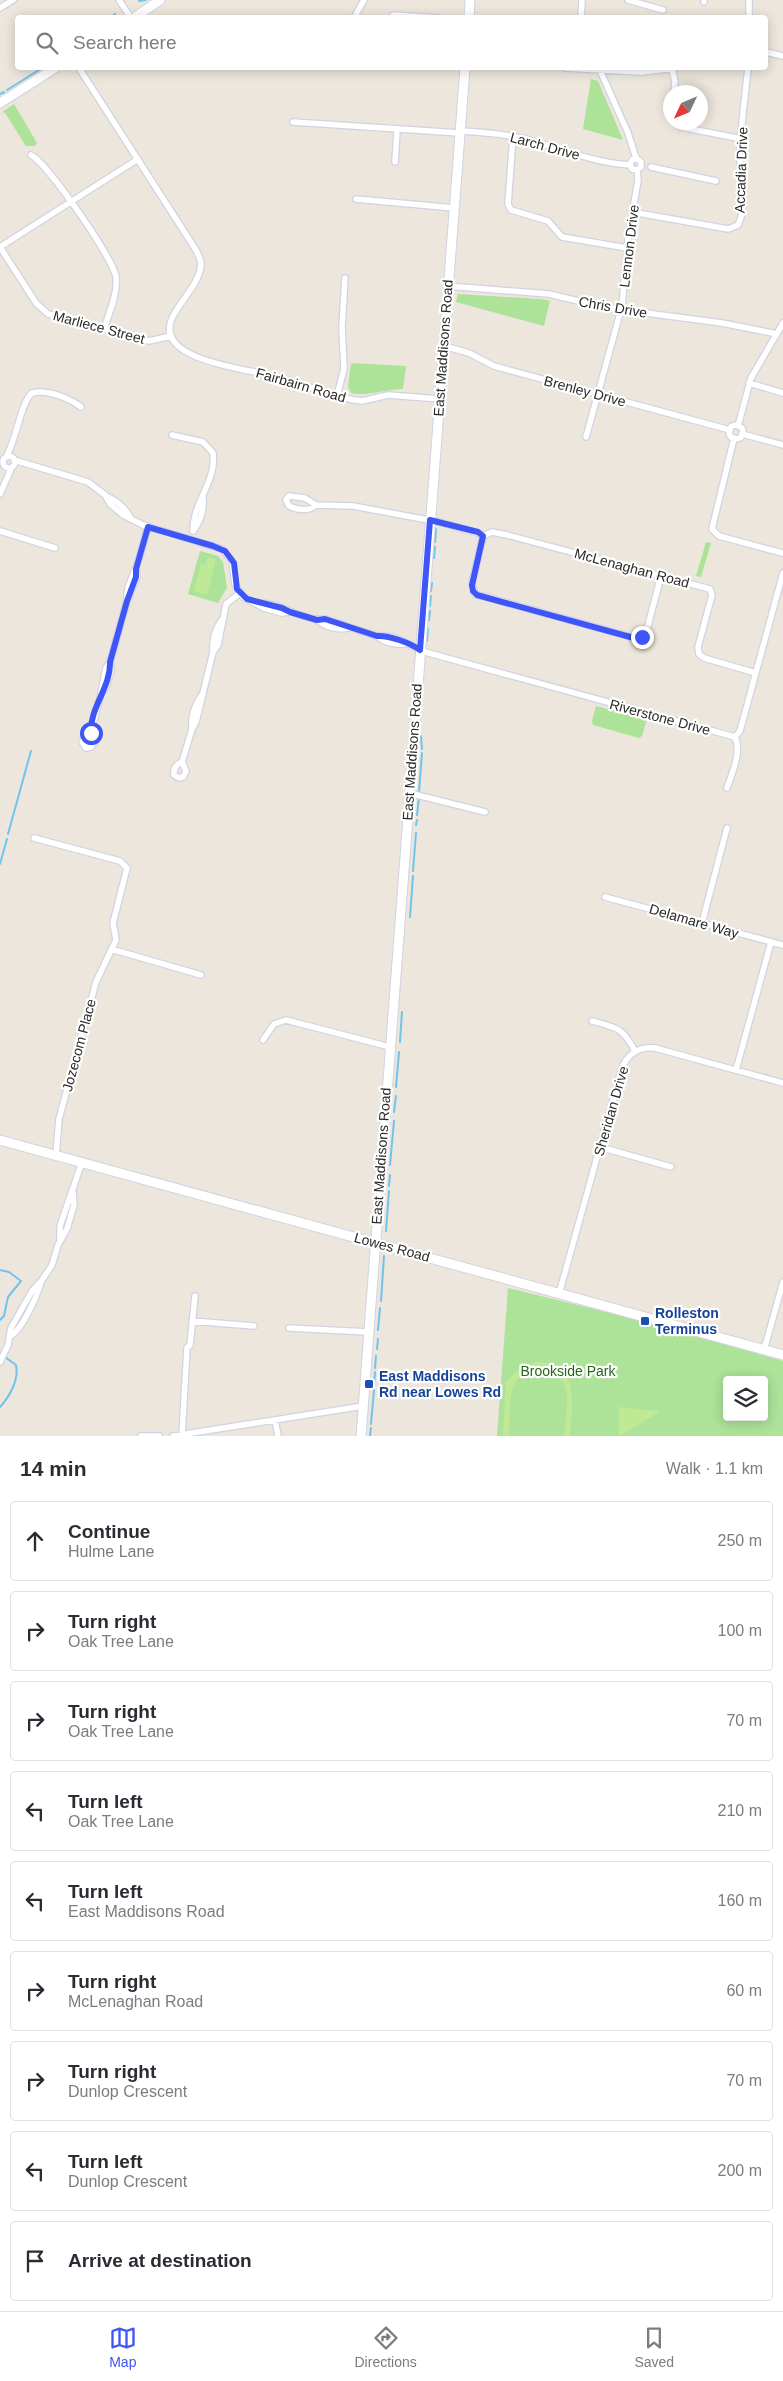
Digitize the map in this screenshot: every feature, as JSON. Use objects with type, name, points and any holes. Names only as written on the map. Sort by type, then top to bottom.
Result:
[{"type":"street","points":[[0,8],[13,0]]},
{"type":"street","points":[[120,0],[130,15]]},
{"type":"street","points":[[137,15],[160,0]]},
{"type":"street","points":[[356,15],[364,0]]},
{"type":"street","points":[[468,15],[470,0]]},
{"type":"street","points":[[581,15],[582,0]]},
{"type":"street","points":[[628,0],[663,10]]},
{"type":"street","points":[[749,0],[749,15]]},
{"type":"street","points":[[392,14],[404,15]]},
{"type":"street","points":[[768,52],[783,56]]},
{"type":"street","points":[[0,103],[52,70]]},
{"type":"street","points":[[80,70],[196,250],[202,263],[198,274],[172,318],[171,336]]},
{"type":"street","name":"East Maddisons Road","points":[[361,1436],[374,1242],[465,70]]},
{"type":"street","name":"Lennon Drive","points":[[586,437],[620,310],[627,248],[638,180],[637,170],[642,165],[640,160],[636,158],[628,133],[600,70]]},
{"type":"street","points":[[614,70],[641,72],[658,70]]},
{"type":"street","points":[[674,70],[675,85]]},
{"type":"street","name":"Accadia Drive","points":[[632,212],[732,228],[741,218],[743,186],[740,161],[748,70]]},
{"type":"street","name":"Larch Drive","points":[[293,122],[513,136],[615,164],[630,164]]},
{"type":"street","points":[[395,162],[397,130]]},
{"type":"street","points":[[696,130],[742,139]]},
{"type":"street","points":[[513,136],[508,204],[511,210],[548,221],[562,237],[627,248]]},
{"type":"street","points":[[31,155],[46,167],[72,202],[115,272],[116,286],[104,329]]},
{"type":"street","points":[[636,158],[630,164],[632,169],[637,170]]},
{"type":"street","points":[[0,247],[138,159]]},
{"type":"street","points":[[650,167],[716,181]]},
{"type":"street","points":[[356,199],[454,208]]},
{"type":"street","name":"Marliece Street","points":[[0,247],[43,311],[149,341],[171,336]]},
{"type":"street","points":[[337,396],[344,369],[342,327],[345,278]]},
{"type":"street","name":"Chris Drive","points":[[448,286],[548,294],[620,310],[730,324],[776,334]]},
{"type":"street","points":[[738,426],[749,383],[783,323]]},
{"type":"street","name":"Fairbairn Road","points":[[171,336],[180,347],[213,363],[272,375],[358,401],[388,396],[440,399]]},
{"type":"street","name":"Brenley Drive","points":[[444,346],[469,353],[494,366],[730,430]]},
{"type":"street","points":[[749,383],[783,392]]},
{"type":"street","points":[[0,493],[12,467],[17,433],[26,400],[32,393],[41,392],[64,397],[81,406]]},
{"type":"street","points":[[734,438],[730,436],[730,430],[734,426],[738,426]]},
{"type":"street","points":[[738,426],[741,428],[742,434]]},
{"type":"street","points":[[0,493],[4,457],[17,433]]},
{"type":"street","points":[[734,438],[738,438],[742,434]]},
{"type":"street","points":[[742,434],[783,445]]},
{"type":"street","points":[[172,435],[203,442],[212,450],[213,460],[203,498],[198,504],[191,540]]},
{"type":"street","points":[[734,438],[712,529],[718,536],[782,552],[783,560]]},
{"type":"street","points":[[4,457],[38,469]]},
{"type":"street","points":[[2,465],[38,469],[84,480],[114,499],[127,511],[132,519],[148,527],[216,547],[228,554],[234,563],[235,582],[240,593],[226,604],[218,646],[213,652],[201,696],[196,703],[191,720],[192,729],[182,762]]},
{"type":"street","name":"McLenaghan Road","points":[[316,505],[348,506],[430,520],[478,532],[483,536],[492,532],[508,535],[711,591],[712,598],[698,650],[700,656],[756,673]]},
{"type":"street","points":[[91,731],[101,694],[106,687],[110,662],[127,601],[136,577],[136,569],[148,527]]},
{"type":"street","points":[[0,532],[55,548]]},
{"type":"street","points":[[483,536],[472,585],[475,594],[635,638],[641,638],[646,633],[661,576]]},
{"type":"street","points":[[727,788],[738,745],[734,737],[740,731],[783,573]]},
{"type":"street","name":"Riverstone Drive","points":[[240,593],[247,599],[257,603],[265,603],[317,620],[325,619],[377,636],[391,637],[420,650],[734,737]]},
{"type":"street","points":[[409,793],[485,812]]},
{"type":"street","points":[[702,923],[727,828]]},
{"type":"street","name":"Jozecom Place","points":[[34,838],[120,861],[126,865],[127,870],[113,923],[116,940],[96,982],[59,1119],[56,1155]]},
{"type":"street","name":"Delamare Way","points":[[605,897],[783,946]]},
{"type":"street","points":[[736,1070],[771,942]]},
{"type":"street","points":[[111,949],[201,975]]},
{"type":"street","points":[[263,1040],[268,1029],[277,1022],[286,1020],[390,1047]]},
{"type":"street","points":[[592,1021],[619,1028],[624,1032],[635,1051]]},
{"type":"street","name":"Sheridan Drive","points":[[559,1294],[622,1067],[627,1058],[635,1051],[656,1048],[783,1083]]},
{"type":"street","name":"Lowes Road","points":[[0,1140],[783,1355]]},
{"type":"street","points":[[600,1147],[671,1167]]},
{"type":"street","points":[[0,1362],[10,1336],[11,1328],[32,1291],[52,1264],[60,1242],[60,1226],[82,1162]]},
{"type":"street","points":[[764,1350],[783,1282]]},
{"type":"street","points":[[182,1435],[187,1348],[190,1345],[195,1296]]},
{"type":"street","points":[[192,1321],[254,1326]]},
{"type":"street","points":[[289,1328],[368,1332]]},
{"type":"street","points":[[173,1436],[363,1406]]},
{"type":"street","points":[[275,1420],[278,1436]]},
{"type":"street","points":[[141,1436],[159,1436]]},
{"type":"green space","points":[[591,79],[598,81],[623,140],[583,129]]},
{"type":"green space","points":[[14,104],[37,143],[35,146],[26,146],[5,113],[2,112]]},
{"type":"green space","points":[[458,294],[550,301],[544,326],[456,302]]},
{"type":"green space","points":[[351,363],[406,366],[403,389],[362,394],[351,393],[348,387]]},
{"type":"green space","points":[[706,542],[711,543],[701,577],[696,576]]},
{"type":"green space","points":[[200,551],[218,556],[223,562],[227,588],[218,603],[188,594]]},
{"type":"green space","points":[[208,557],[216,559],[207,595],[194,591],[201,564],[205,565]]},
{"type":"green space","points":[[596,706],[647,719],[642,736],[639,738],[593,725],[592,721]]},
{"type":"green space","name":"Brookside Park","points":[[508,1288],[635,1319],[783,1361],[783,1436],[497,1436]]},
{"type":"green space","points":[[537,1362],[551,1364],[561,1370],[567,1378],[571,1388],[572,1400],[570,1436],[564,1436],[567,1404],[565,1386],[561,1378],[554,1373],[539,1368],[531,1369],[518,1378],[511,1397],[509,1436],[503,1436],[506,1382],[522,1366]]},
{"type":"green space","points":[[619,1407],[658,1411],[659,1412],[619,1436]]},
{"type":"waterway","points":[[139,1],[146,0]]},
{"type":"waterway","points":[[7,90],[39,70]]},
{"type":"waterway","points":[[0,94],[4,92]]},
{"type":"waterway","points":[[435,542],[436,529]]},
{"type":"waterway","points":[[434,558],[435,547]]},
{"type":"waterway","points":[[431,591],[432,583]]},
{"type":"waterway","points":[[430,606],[431,596]]},
{"type":"waterway","points":[[429,620],[430,611]]},
{"type":"waterway","points":[[427,641],[428,629]]},
{"type":"waterway","points":[[421,736],[422,749]]},
{"type":"waterway","points":[[8,834],[31,751]]},
{"type":"waterway","points":[[419,792],[422,753]]},
{"type":"waterway","points":[[417,815],[419,798]]},
{"type":"waterway","points":[[416,825],[417,820]]},
{"type":"waterway","points":[[413,871],[416,833]]},
{"type":"waterway","points":[[0,864],[7,839]]},
{"type":"waterway","points":[[410,917],[413,876]]},
{"type":"waterway","points":[[400,1042],[402,1012]]},
{"type":"waterway","points":[[396,1087],[399,1052]]},
{"type":"waterway","points":[[394,1112],[396,1096]]},
{"type":"waterway","points":[[390,1165],[394,1121]]},
{"type":"waterway","points":[[389,1186],[390,1175]]},
{"type":"waterway","points":[[386,1231],[389,1191]]},
{"type":"waterway","points":[[381,1301],[384,1256]]},
{"type":"waterway","points":[[0,1270],[9,1272],[21,1281],[8,1297],[4,1316],[0,1320]]},
{"type":"waterway","points":[[378,1330],[380,1308]]},
{"type":"waterway","points":[[377,1349],[378,1339]]},
{"type":"waterway","points":[[375,1368],[376,1356]]},
{"type":"waterway","points":[[0,1407],[10,1393],[17,1371],[16,1365],[5,1357]]},
{"type":"waterway","points":[[374,1385],[375,1372]]},
{"type":"waterway","points":[[371,1424],[374,1390]]},
{"type":"waterway","points":[[370,1436],[371,1428]]},
{"type":"place","name":"Rolleston Terminus","points":[[645,1321]]},
{"type":"place","name":"East Maddisons Rd near Lowes Rd","points":[[369,1384]]},
{"type":"route","points":[[91,733],[101,694],[106,687],[111,670],[110,662],[127,601],[132,594],[136,569],[148,527],[225,551],[234,563],[237,589],[243,597],[249,600],[265,603],[317,620],[325,619],[377,636],[384,635],[398,639],[420,650],[430,520],[439,522],[478,532],[483,536],[484,539],[472,585],[473,591],[477,595],[634,638],[642,637]]}]
